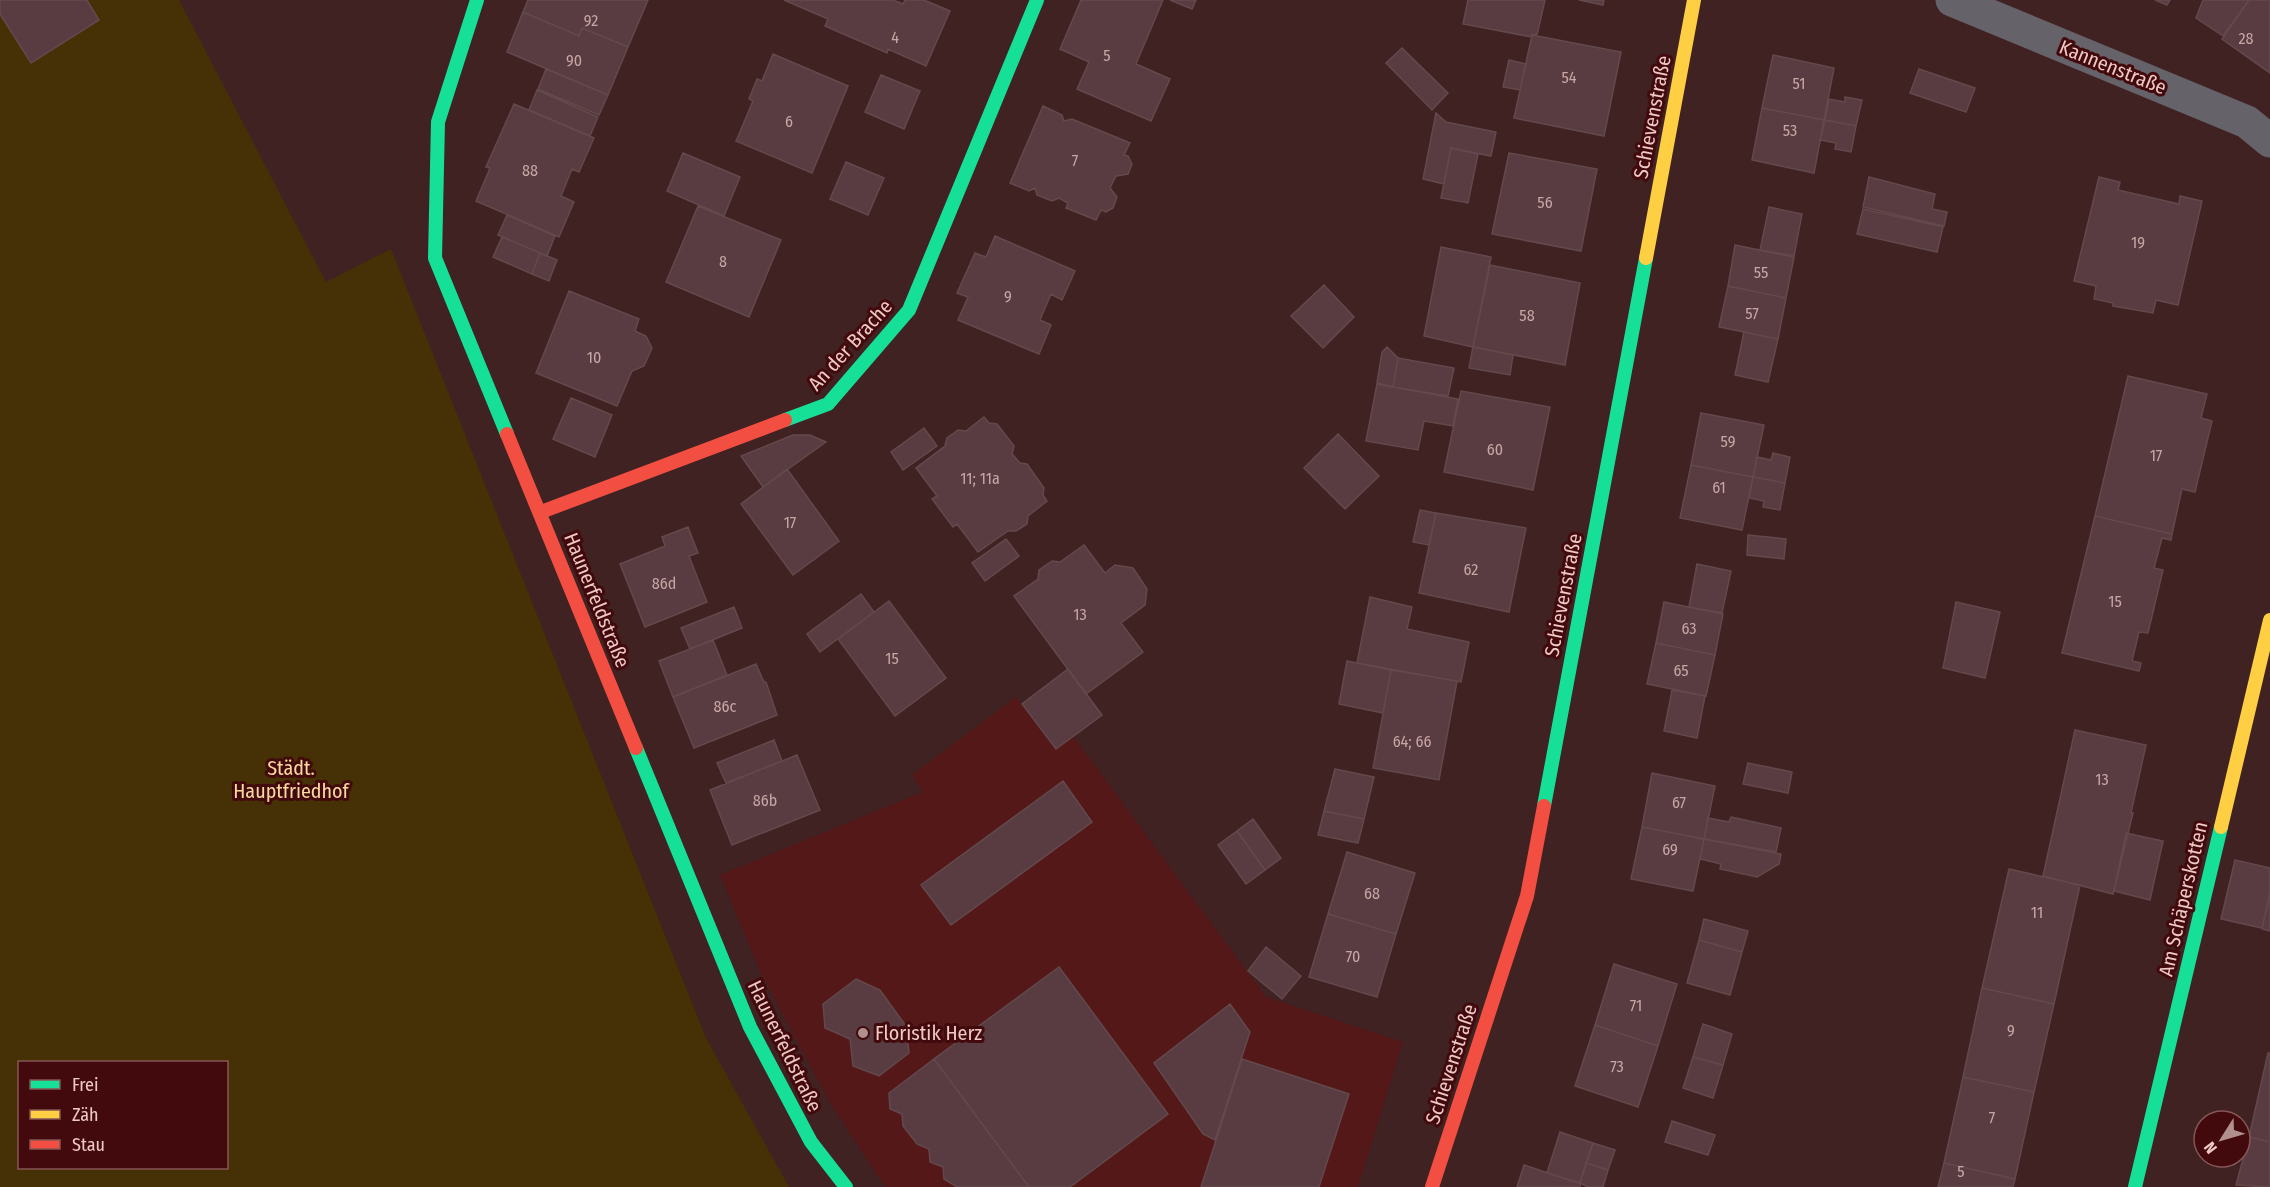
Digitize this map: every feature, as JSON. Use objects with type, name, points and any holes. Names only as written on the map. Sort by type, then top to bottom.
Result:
[{"type":"street","name":"Haunerfeldstraße","points":[[477,0],[438,122],[435,258],[541,512],[750,1027],[811,1142],[846,1187]]},
{"type":"street","name":"An der Brache","points":[[541,512],[828,404],[909,310],[1036,0]]},
{"type":"street","name":"Schievenstraße","points":[[1432,1187],[1527,896],[1694,0]]},
{"type":"street","name":"Kannenstraße","points":[[1952,0],[2247,122],[2270,141]]},
{"type":"street","name":"Am Schäperskotten","points":[[2135,1187],[2270,620]]},
{"type":"shaded area","points":[[1016,697],[1056,749],[1073,736],[1266,997],[1403,1042],[1358,1187],[886,1187],[875,1172],[832,1106],[760,971],[720,875],[923,792],[912,775]]},
{"type":"green space","name":"Städt. Hauptfriedhof","points":[[0,0],[179,0],[326,282],[391,249],[706,1038],[789,1187],[0,1187]]},
{"type":"building","points":[[0,0],[87,0],[99,20],[31,63],[0,14]]},
{"type":"building","points":[[528,0],[648,0],[628,47],[582,28],[579,36],[523,12]]},
{"type":"building","points":[[784,0],[893,0],[903,4],[905,0],[924,0],[950,11],[926,66],[888,49],[887,53],[825,26],[828,19]]},
{"type":"building","points":[[1081,0],[1163,0],[1136,64],[1170,79],[1151,121],[1077,89],[1089,62],[1060,49]]},
{"type":"building","points":[[1170,0],[1196,0],[1192,9]]},
{"type":"building","points":[[1468,0],[1545,0],[1537,35],[1532,34],[1532,37],[1463,24]]},
{"type":"building","points":[[1579,0],[1604,0],[1603,5]]},
{"type":"building","points":[[2155,0],[2170,0],[2167,5]]},
{"type":"building","points":[[2203,0],[2249,0],[2223,36],[2196,18]]},
{"type":"building","points":[[2249,0],[2270,0],[2270,73],[2222,39]]},
{"type":"building","points":[[523,12],[579,36],[582,28],[628,47],[608,95],[507,52]]},
{"type":"building","points":[[1532,35],[1621,52],[1604,136],[1514,118]]},
{"type":"building","points":[[1402,48],[1448,93],[1432,110],[1386,63]]},
{"type":"building","points":[[773,54],[848,86],[812,173],[736,141],[753,101],[749,99],[757,79],[762,81]]},
{"type":"building","points":[[1773,55],[1834,68],[1824,120],[1762,108]]},
{"type":"building","points":[[1509,60],[1526,64],[1520,90],[1503,87]]},
{"type":"building","points":[[546,69],[608,95],[599,115],[538,89]]},
{"type":"building","points":[[1919,69],[1975,88],[1966,112],[1910,93]]},
{"type":"building","points":[[881,75],[920,91],[904,129],[865,112]]},
{"type":"building","points":[[537,90],[598,117],[590,136],[529,110]]},
{"type":"building","points":[[1845,97],[1862,100],[1856,126],[1825,120],[1829,99],[1845,102]]},
{"type":"building","points":[[514,104],[594,138],[579,172],[572,169],[561,196],[574,202],[559,237],[476,201],[490,168],[486,167]]},
{"type":"building","points":[[1043,106],[1062,115],[1064,121],[1072,119],[1130,143],[1124,155],[1128,156],[1132,164],[1128,174],[1116,176],[1110,188],[1117,197],[1113,208],[1106,212],[1101,210],[1096,220],[1066,208],[1068,203],[1059,198],[1052,201],[1037,195],[1035,188],[1029,191],[1010,183]]},
{"type":"building","points":[[1762,108],[1824,120],[1814,173],[1752,160]]},
{"type":"building","points":[[1436,113],[1446,122],[1496,132],[1491,156],[1451,148],[1444,184],[1423,179]]},
{"type":"building","points":[[1825,120],[1856,126],[1851,152],[1835,149],[1836,143],[1820,140]]},
{"type":"building","points":[[1451,148],[1478,154],[1468,203],[1441,198]]},
{"type":"building","points":[[683,153],[740,177],[724,216],[667,191]]},
{"type":"building","points":[[1509,153],[1597,169],[1581,251],[1492,234]]},
{"type":"building","points":[[846,162],[884,178],[868,215],[830,199]]},
{"type":"building","points":[[1869,177],[1935,194],[1932,209],[1947,212],[1944,226],[1863,207]]},
{"type":"building","points":[[2099,177],[2120,182],[2118,190],[2179,204],[2180,196],[2202,201],[2178,305],[2156,300],[2153,313],[2113,306],[2113,303],[2094,299],[2096,286],[2074,281]]},
{"type":"building","points":[[698,206],[781,240],[749,317],[666,282]]},
{"type":"building","points":[[1769,207],[1802,214],[1794,256],[1760,250]]},
{"type":"building","points":[[1863,209],[1943,227],[1937,252],[1857,234]]},
{"type":"building","points":[[507,215],[555,236],[547,256],[498,235]]},
{"type":"building","points":[[995,236],[1075,271],[1062,300],[1051,294],[1040,320],[1051,325],[1039,354],[958,320],[968,297],[957,293],[975,253],[986,257]]},
{"type":"building","points":[[502,237],[540,253],[532,274],[493,257]]},
{"type":"building","points":[[1735,245],[1794,257],[1786,298],[1728,286]]},
{"type":"building","points":[[1441,247],[1491,257],[1473,347],[1424,336]]},
{"type":"building","points":[[540,253],[557,260],[549,281],[532,274]]},
{"type":"building","points":[[1490,265],[1580,283],[1565,365],[1473,347]]},
{"type":"building","points":[[1324,285],[1354,317],[1323,348],[1291,316]]},
{"type":"building","points":[[1728,286],[1786,298],[1778,339],[1719,327]]},
{"type":"building","points":[[569,291],[639,319],[635,331],[646,336],[652,348],[644,366],[632,371],[617,406],[536,373]]},
{"type":"building","points":[[1744,332],[1778,339],[1768,382],[1735,375]]},
{"type":"building","points":[[1387,347],[1398,358],[1393,387],[1377,383],[1382,352]]},
{"type":"building","points":[[1473,347],[1513,355],[1510,375],[1469,368]]},
{"type":"building","points":[[1398,358],[1454,368],[1448,396],[1393,387]]},
{"type":"building","points":[[2128,376],[2207,394],[2201,418],[2212,421],[2195,492],[2182,489],[2172,534],[2095,516]]},
{"type":"building","points":[[1377,384],[1458,399],[1453,426],[1424,421],[1418,450],[1366,441]]},
{"type":"building","points":[[1461,391],[1550,407],[1533,490],[1444,472]]},
{"type":"building","points":[[571,398],[612,415],[595,457],[553,439]]},
{"type":"building","points":[[1701,413],[1764,425],[1753,477],[1691,465]]},
{"type":"building","points":[[984,417],[989,423],[997,424],[1014,446],[1012,454],[1020,463],[1027,464],[1044,488],[1043,495],[1047,501],[1028,516],[1027,524],[1016,531],[1008,531],[978,552],[957,524],[953,527],[932,499],[937,496],[916,468],[945,446],[947,438],[958,430],[966,431]]},
{"type":"building","points":[[924,428],[937,446],[903,470],[891,452]]},
{"type":"building","points":[[1338,434],[1379,476],[1345,509],[1304,468]]},
{"type":"building","points":[[793,435],[810,435],[826,442],[763,487],[741,456]]},
{"type":"building","points":[[1773,453],[1790,457],[1785,483],[1753,477],[1757,457],[1771,460]]},
{"type":"building","points":[[1691,465],[1753,477],[1742,530],[1680,518]]},
{"type":"building","points":[[787,469],[839,541],[793,575],[741,504]]},
{"type":"building","points":[[1753,477],[1785,483],[1780,510],[1763,507],[1764,501],[1749,498]]},
{"type":"building","points":[[1420,510],[1436,513],[1429,545],[1413,542]]},
{"type":"building","points":[[1436,513],[1526,528],[1509,612],[1419,593]]},
{"type":"building","points":[[2095,516],[2172,534],[2171,540],[2162,538],[2154,568],[2163,570],[2148,633],[2139,632],[2132,661],[2141,663],[2139,671],[2062,653]]},
{"type":"building","points":[[688,527],[698,553],[689,556],[707,602],[645,627],[620,564],[665,546],[662,537]]},
{"type":"building","points":[[1748,535],[1786,539],[1784,559],[1747,555]]},
{"type":"building","points":[[1006,539],[1019,556],[985,581],[972,563]]},
{"type":"building","points":[[1084,545],[1105,573],[1115,565],[1133,568],[1147,589],[1145,605],[1121,623],[1143,652],[1086,694],[1014,596],[1038,579],[1039,570],[1052,561],[1060,562]]},
{"type":"building","points":[[1697,564],[1731,571],[1722,613],[1689,607]]},
{"type":"building","points":[[861,594],[874,612],[820,652],[807,634]]},
{"type":"building","points":[[1370,597],[1412,607],[1407,629],[1469,642],[1461,682],[1357,663]]},
{"type":"building","points":[[889,601],[946,678],[895,716],[838,639]]},
{"type":"building","points":[[1664,602],[1723,614],[1715,655],[1656,643]]},
{"type":"building","points":[[1956,602],[2000,612],[1985,678],[1943,668]]},
{"type":"building","points":[[734,607],[742,628],[690,649],[681,628]]},
{"type":"building","points":[[713,640],[727,675],[673,697],[659,661]]},
{"type":"building","points":[[1656,643],[1715,655],[1706,696],[1647,684]]},
{"type":"building","points":[[1347,661],[1391,670],[1383,713],[1339,704]]},
{"type":"building","points":[[756,664],[766,682],[777,715],[694,748],[673,697]]},
{"type":"building","points":[[1068,669],[1102,715],[1056,749],[1022,704]]},
{"type":"building","points":[[1391,670],[1457,681],[1439,780],[1373,768]]},
{"type":"building","points":[[1672,690],[1705,696],[1697,738],[1664,731]]},
{"type":"building","points":[[2075,730],[2146,745],[2131,813],[2133,813],[2113,894],[2043,876]]},
{"type":"building","points":[[774,740],[782,761],[726,783],[717,763]]},
{"type":"building","points":[[797,755],[820,810],[732,845],[710,790]]},
{"type":"building","points":[[1748,763],[1792,772],[1788,793],[1743,784]]},
{"type":"building","points":[[1335,769],[1374,777],[1364,819],[1324,811]]},
{"type":"building","points":[[1652,773],[1715,786],[1704,839],[1642,827]]},
{"type":"building","points":[[1063,781],[1092,822],[951,925],[921,885]]},
{"type":"building","points":[[1324,811],[1364,819],[1358,843],[1318,835]]},
{"type":"building","points":[[1731,817],[1781,828],[1776,852],[1704,839],[1708,818],[1729,822]]},
{"type":"building","points":[[1253,819],[1281,858],[1265,870],[1237,831]]},
{"type":"building","points":[[1642,827],[1704,839],[1693,891],[1631,879]]},
{"type":"building","points":[[1237,831],[1265,870],[1246,884],[1218,845]]},
{"type":"building","points":[[2126,833],[2163,841],[2150,900],[2114,891]]},
{"type":"building","points":[[1704,839],[1781,854],[1779,864],[1757,877],[1720,869],[1721,864],[1700,859]]},
{"type":"building","points":[[1347,852],[1415,873],[1396,934],[1328,914]]},
{"type":"building","points":[[2235,860],[2270,868],[2270,893],[2262,928],[2221,919]]},
{"type":"building","points":[[2009,869],[2080,885],[2054,1004],[1982,988]]},
{"type":"building","points":[[2270,893],[2270,931],[2262,929]]},
{"type":"building","points":[[1328,914],[1396,934],[1377,997],[1309,977]]},
{"type":"building","points":[[1704,919],[1748,931],[1742,952],[1699,940]]},
{"type":"building","points":[[1699,940],[1742,952],[1730,995],[1687,983]]},
{"type":"building","points":[[1266,947],[1301,976],[1282,999],[1248,971]]},
{"type":"building","points":[[1614,964],[1677,984],[1658,1046],[1595,1025]]},
{"type":"building","points":[[1059,967],[1168,1114],[1070,1187],[1029,1187],[934,1059]]},
{"type":"building","points":[[856,979],[880,990],[906,1026],[909,1053],[879,1076],[853,1066],[850,1039],[825,1028],[823,1004]]},
{"type":"building","points":[[1982,988],[2054,1004],[2034,1092],[1963,1077]]},
{"type":"building","points":[[1230,1004],[1250,1032],[1215,1140],[1203,1134],[1154,1063]]},
{"type":"building","points":[[1703,1024],[1732,1034],[1723,1065],[1693,1057]]},
{"type":"building","points":[[1595,1025],[1658,1046],[1638,1107],[1575,1086]]},
{"type":"building","points":[[2268,1053],[2270,1053],[2270,1142],[2252,1138],[2252,1124]]},
{"type":"building","points":[[1693,1057],[1723,1065],[1713,1098],[1683,1088]]},
{"type":"building","points":[[934,1059],[1029,1187],[957,1187],[944,1179],[943,1167],[930,1162],[929,1149],[917,1144],[903,1126],[902,1114],[890,1109],[889,1093]]},
{"type":"building","points":[[1242,1059],[1349,1094],[1319,1187],[1201,1187]]},
{"type":"building","points":[[1963,1077],[2034,1092],[2015,1179],[1944,1163]]},
{"type":"building","points":[[1672,1121],[1715,1135],[1708,1155],[1665,1142]]},
{"type":"building","points":[[1560,1132],[1593,1143],[1580,1183],[1547,1173]]},
{"type":"building","points":[[2252,1138],[2270,1142],[2270,1187],[2236,1185],[2240,1169],[2252,1169]]},
{"type":"building","points":[[1593,1143],[1615,1150],[1608,1170],[1586,1163]]},
{"type":"building","points":[[1586,1163],[1608,1170],[1603,1187],[1588,1187],[1580,1183]]},
{"type":"building","points":[[1944,1163],[2015,1179],[2013,1187],[1938,1187]]},
{"type":"building","points":[[1524,1165],[1581,1184],[1580,1187],[1517,1187]]},
{"type":"traffic: fast","points":[[477,0],[438,122],[435,258],[507,434]]},
{"type":"traffic: fast","points":[[785,420],[828,404],[909,310],[1037,0]]},
{"type":"traffic: fast","points":[[1544,806],[1646,258]]},
{"type":"traffic: fast","points":[[636,748],[750,1027],[811,1142],[846,1187]]},
{"type":"traffic: fast","points":[[2135,1187],[2221,827]]},
{"type":"traffic: slow","points":[[1646,258],[1694,0]]},
{"type":"traffic: slow","points":[[2221,827],[2270,620]]},
{"type":"traffic: jam","points":[[541,512],[785,420]]},
{"type":"traffic: jam","points":[[507,434],[636,748]]},
{"type":"traffic: jam","points":[[1432,1187],[1527,896],[1544,806]]},
{"type":"place","name":"Floristik Herz","points":[[863,1033]]}]
